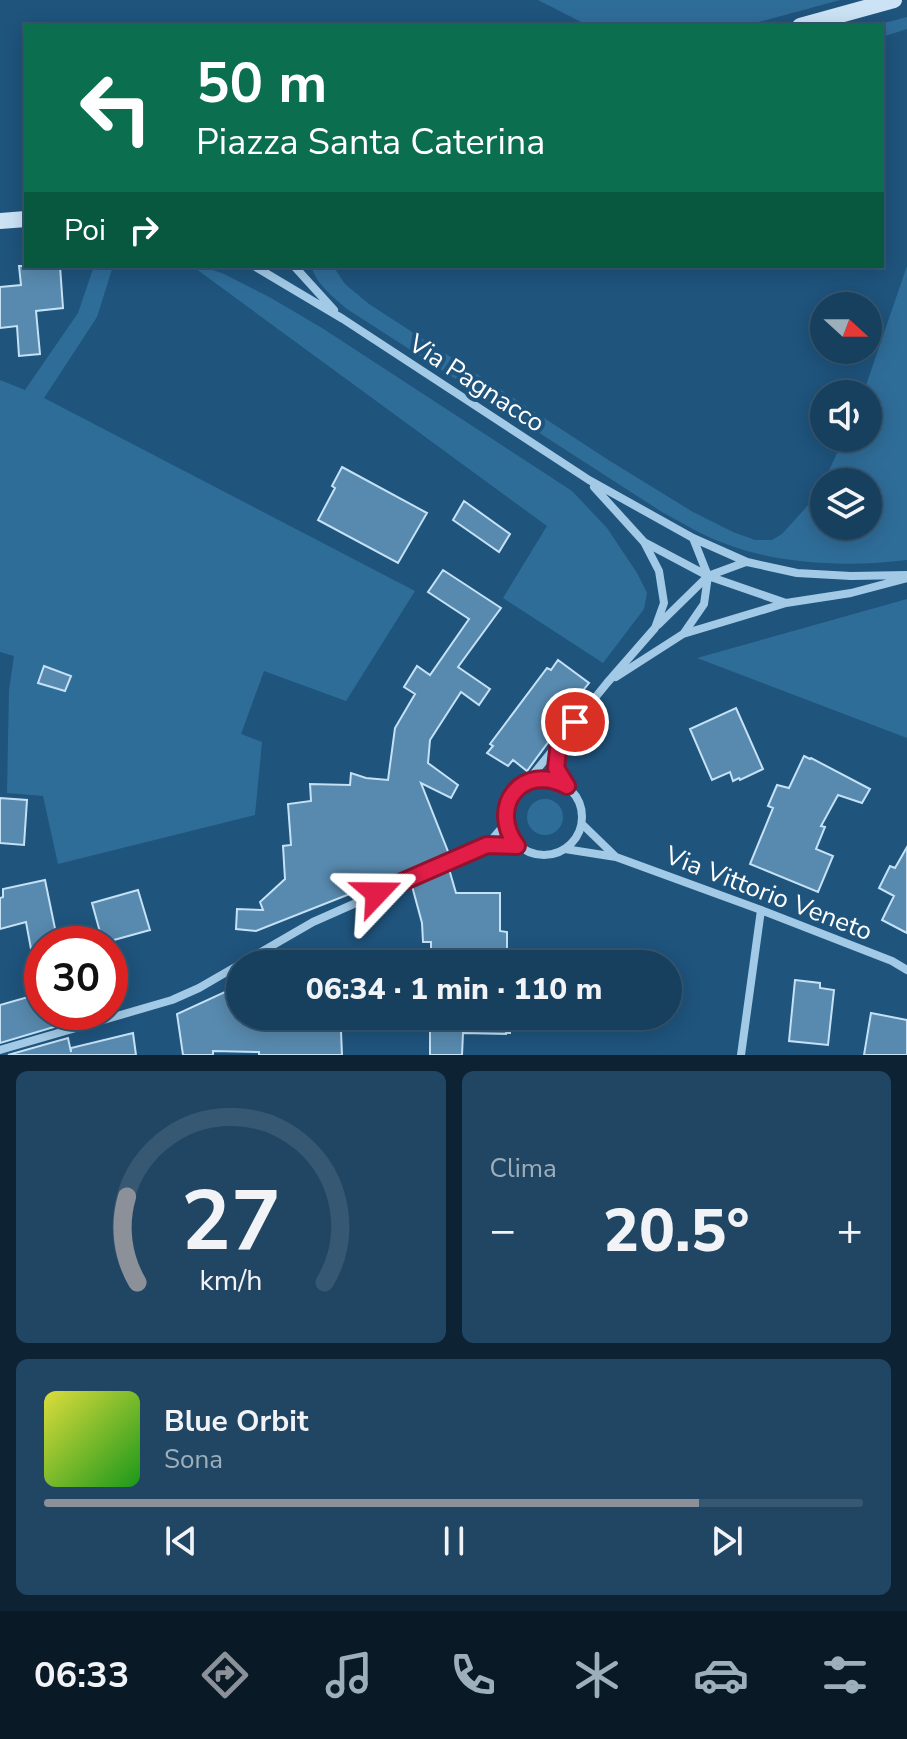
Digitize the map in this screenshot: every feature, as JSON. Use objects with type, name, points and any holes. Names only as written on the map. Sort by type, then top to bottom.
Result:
[{"type":"street","points":[[807,24],[894,0]]},
{"type":"street","points":[[0,221],[24,219]]},
{"type":"street","name":"Via Pagnacco","points":[[257,268],[343,319],[589,480],[693,538],[747,562],[797,573],[907,577]]},
{"type":"street","name":"Via Pagnacco","points":[[296,268],[343,319]]},
{"type":"street","name":"Via Pagnacco","points":[[589,480],[644,542],[659,571],[664,603],[655,628]]},
{"type":"street","points":[[693,538],[708,576]]},
{"type":"street","name":"Via Pagnacco","points":[[644,542],[708,576],[786,603]]},
{"type":"street","name":"Via Pagnacco","points":[[527,782],[655,628],[708,576],[747,562]]},
{"type":"street","name":"Via Pagnacco","points":[[683,634],[704,604],[708,576]]},
{"type":"street","name":"Via Pagnacco","points":[[607,683],[683,634],[786,603],[851,593],[907,577]]},
{"type":"street","points":[[559,742],[556,768],[580,803],[582,824],[579,834],[573,843],[553,855],[528,853],[517,846],[509,836],[505,811],[517,789],[537,779],[558,781],[567,786]]},
{"type":"street","points":[[0,1050],[172,1000],[199,988],[313,922],[487,845],[505,824]]},
{"type":"street","name":"Via Vittorio Veneto","points":[[582,824],[616,857]]},
{"type":"street","points":[[487,845],[517,846]]},
{"type":"street","name":"Via Vittorio Veneto","points":[[565,849],[616,857],[761,910],[892,961],[907,970]]},
{"type":"street","points":[[741,1055],[761,910]]},
{"type":"shaded area","points":[[538,0],[840,0],[751,24],[585,24]]},
{"type":"shaded area","points":[[907,17],[907,29],[884,36],[884,24],[881,24]]},
{"type":"shaded area","points":[[907,266],[907,560],[817,563],[771,557],[720,542],[662,512],[347,309],[326,290],[312,268],[334,268],[345,284],[369,304],[610,461],[693,512],[733,532],[755,540],[772,540],[782,534],[810,502],[810,540],[882,540],[882,468],[830,468],[838,452],[882,452],[882,380],[868,380],[873,364],[882,364],[882,339]]},
{"type":"shaded area","points":[[93,268],[112,268],[97,317],[44,398],[415,591],[346,701],[264,671],[241,734],[262,742],[255,815],[58,864],[43,796],[7,793],[9,690],[14,656],[0,652],[0,380],[25,390],[78,313]]},
{"type":"shaded area","points":[[195,268],[208,268],[224,274],[322,328],[572,491],[607,528],[647,593],[644,609],[603,663],[503,598],[547,526]]},
{"type":"shaded area","points":[[907,599],[907,738],[697,658]]},
{"type":"shaded area","points":[[545,799],[558,804],[563,817],[558,830],[545,835],[532,830],[527,817],[532,804]]},
{"type":"building","points":[[19,266],[60,268],[63,308],[36,311],[40,354],[19,356],[17,326],[0,328],[0,287],[21,285]]},
{"type":"building","points":[[342,467],[427,513],[398,563],[318,520]]},
{"type":"building","points":[[464,501],[510,534],[499,552],[453,520]]},
{"type":"building","points":[[443,570],[501,608],[458,667],[490,689],[479,705],[461,692],[430,740],[428,763],[458,785],[451,798],[421,783],[449,854],[256,931],[236,929],[237,909],[263,910],[260,902],[285,879],[283,846],[291,845],[288,804],[311,801],[310,784],[350,785],[351,773],[388,780],[395,728],[415,694],[404,687],[417,666],[430,675],[469,619],[428,592]]},
{"type":"building","points":[[558,660],[589,683],[527,771],[513,760],[508,766],[487,753],[493,746],[490,744],[547,668],[551,670]]},
{"type":"building","points":[[44,666],[71,676],[65,691],[38,683]]},
{"type":"building","points":[[736,708],[763,769],[740,780],[733,781],[730,772],[712,780],[690,729]]},
{"type":"building","points":[[804,756],[870,789],[862,803],[838,795],[821,826],[825,827],[816,849],[833,856],[818,892],[750,864],[773,808],[768,806],[777,785],[789,788]]},
{"type":"building","points":[[0,798],[27,800],[24,845],[0,843]]},
{"type":"building","points":[[907,847],[907,933],[882,920],[894,896],[879,888],[890,866],[895,868]]},
{"type":"building","points":[[449,869],[456,893],[500,893],[500,931],[507,932],[507,950],[431,950],[431,942],[423,942],[422,923],[412,886]]},
{"type":"building","points":[[45,880],[54,926],[27,926],[26,922],[0,929],[3,889]]},
{"type":"building","points":[[138,890],[150,930],[128,936],[128,926],[98,926],[92,903]]},
{"type":"building","points":[[795,980],[820,983],[820,988],[834,990],[828,1045],[789,1041]]},
{"type":"building","points":[[226,991],[226,1030],[341,1031],[342,1055],[259,1055],[259,1052],[213,1051],[213,1055],[183,1055],[177,1014]]},
{"type":"building","points":[[24,998],[24,1030],[44,1030],[0,1043],[0,1005]]},
{"type":"building","points":[[871,1013],[907,1020],[907,1055],[864,1055]]},
{"type":"building","points":[[430,1030],[510,1030],[506,1034],[463,1033],[462,1055],[430,1055]]},
{"type":"building","points":[[133,1033],[136,1055],[8,1055],[68,1038],[71,1052],[71,1048]]},
{"type":"route","points":[[377,893],[487,845],[517,846],[505,824],[505,811],[510,799],[517,789],[537,779],[558,781],[567,786],[556,768],[559,742],[575,722]]}]
